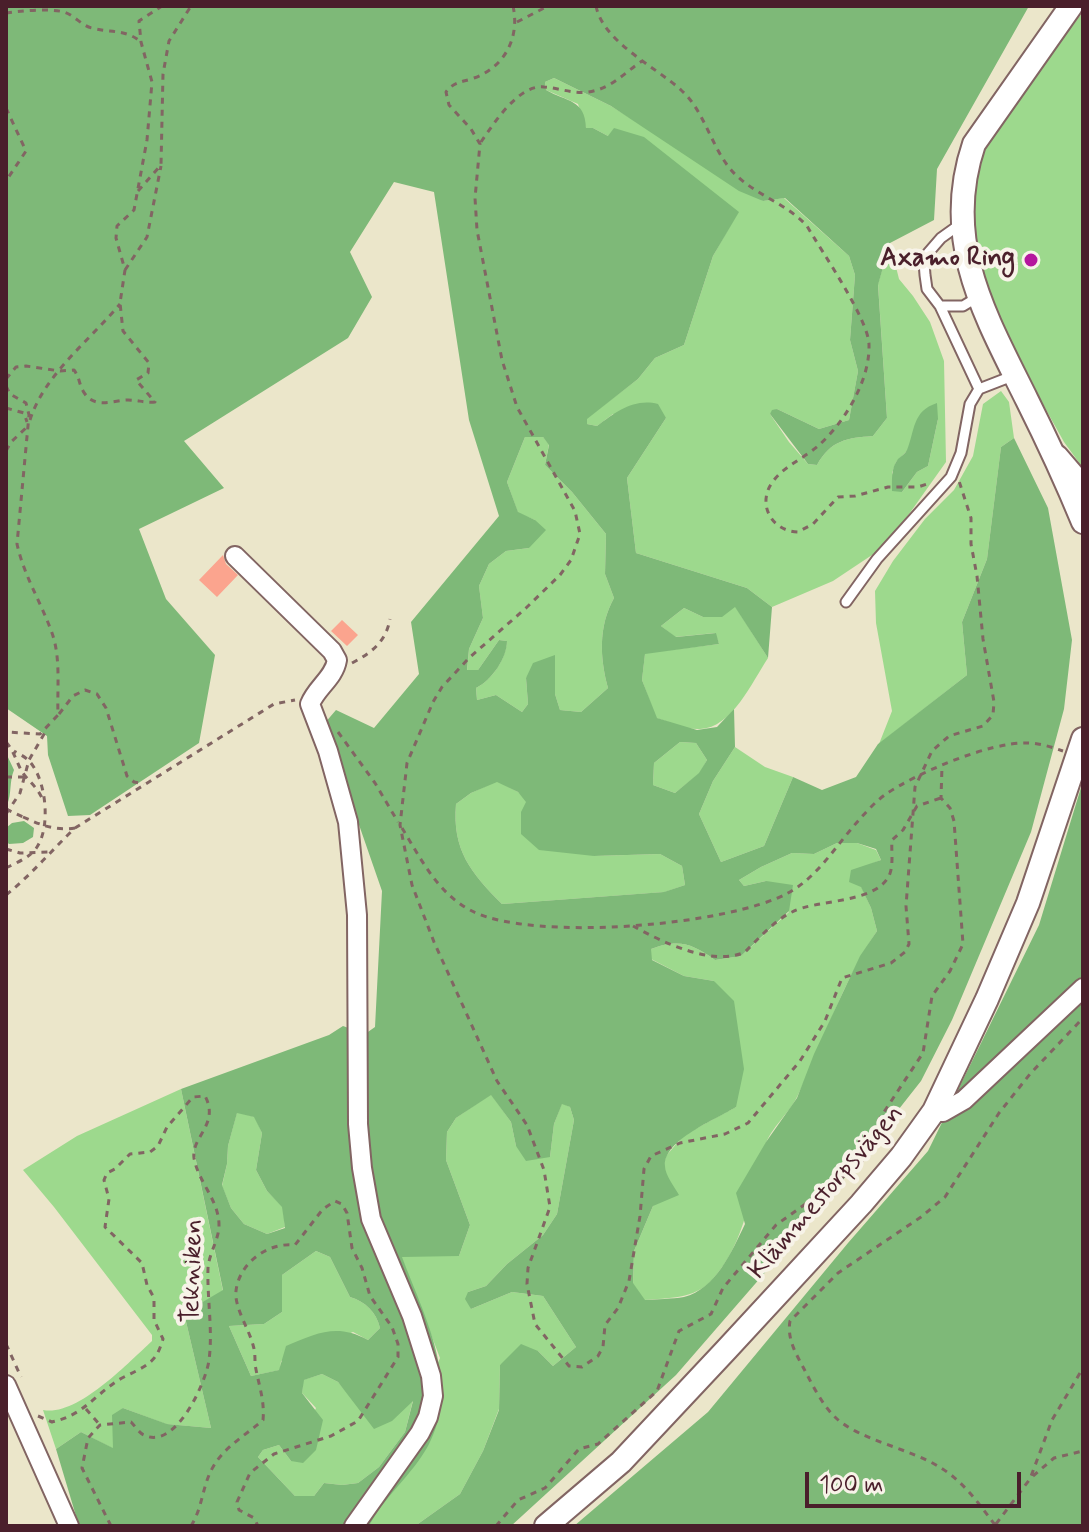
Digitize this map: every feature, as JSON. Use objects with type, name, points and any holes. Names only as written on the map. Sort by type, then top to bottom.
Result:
[{"type":"street","points":[[1071,6],[974,144],[962,191],[962,223],[968,263],[979,296],[1083,522]]},
{"type":"street","points":[[1050,447],[1083,484]]},
{"type":"street","points":[[235,556],[332,651],[337,660],[334,671],[310,704],[328,751],[348,822],[357,915],[358,1124],[364,1180],[371,1219],[428,1361],[433,1396],[420,1433],[354,1526]]},
{"type":"street","name":"Klämmestorpsvägen","points":[[546,1526],[621,1462],[727,1349],[861,1204],[901,1157],[934,1111],[1028,903],[1075,746]]},
{"type":"street","points":[[934,1111],[943,1112],[964,1100],[1083,988]]},
{"type":"street","points":[[14,1382],[69,1526]]},
{"type":"lane","points":[[962,223],[941,238],[924,262],[927,289],[940,306],[979,389]]},
{"type":"lane","points":[[940,306],[963,306],[979,296]]},
{"type":"lane","points":[[846,602],[877,559],[951,477],[961,453],[970,404],[979,389],[1015,375]]},
{"type":"path","points":[[16,12],[17,6]]},
{"type":"path","points":[[6,379],[16,367],[74,370],[86,396],[94,401],[155,402],[137,384],[139,376],[148,373],[149,363],[123,331],[120,303],[125,270],[116,238],[117,226],[134,210],[147,140],[152,82],[141,42],[139,21],[162,6]]},
{"type":"path","points":[[125,270],[147,237],[161,165],[163,74],[169,41],[191,6]]},
{"type":"path","points":[[480,144],[449,105],[446,92],[456,83],[493,70],[507,54],[517,22],[513,6]]},
{"type":"path","points":[[517,22],[548,6]]},
{"type":"path","points":[[596,6],[598,16],[606,27],[690,99],[736,175],[797,215],[807,226],[866,327],[870,347],[858,395],[838,426],[817,447],[774,478],[767,501],[771,520],[781,529],[798,532],[807,529],[838,497],[888,487],[918,487],[957,478],[971,518],[971,544],[994,702],[993,715],[983,726],[949,736],[932,751],[915,787],[906,906],[909,944],[905,952],[891,963],[842,978],[825,1021],[800,1061],[748,1123],[725,1134],[680,1143],[651,1156],[644,1169],[629,1281],[618,1308],[605,1325],[603,1347],[598,1356],[575,1368],[569,1366],[535,1324],[529,1299],[528,1268],[550,1207],[544,1170],[527,1125],[497,1081],[434,942],[412,885],[400,825],[407,763],[433,702],[469,658],[560,575],[571,560],[580,534],[575,511],[517,407],[502,360],[477,230],[475,198],[480,144],[497,120],[526,90],[536,86],[587,93],[607,87],[642,61]]},
{"type":"path","points":[[6,13],[35,10],[65,12],[91,28],[133,35],[141,42]]},
{"type":"path","points":[[6,108],[26,151],[6,181]]},
{"type":"path","points":[[137,192],[161,165]]},
{"type":"path","points":[[6,451],[28,426],[34,405],[45,386],[120,303]]},
{"type":"path","points":[[6,386],[10,394],[26,403],[29,415],[17,544],[21,563],[52,634],[57,657],[58,715],[29,760],[20,793],[6,812],[43,827],[75,828]]},
{"type":"path","points":[[6,408],[24,413],[28,426]]},
{"type":"path","points":[[334,671],[376,648],[384,638],[390,619]]},
{"type":"path","points":[[6,732],[40,734],[73,696],[85,690],[97,694],[106,708],[127,776],[134,782],[144,784]]},
{"type":"path","points":[[6,895],[25,880],[48,852],[75,828],[144,784],[274,704],[300,700],[310,704]]},
{"type":"path","points":[[338,732],[375,783],[438,883],[450,896],[470,910],[491,919],[544,926],[633,926],[747,909],[790,893],[802,884],[883,796],[921,775],[1007,745],[1075,746]]},
{"type":"path","points":[[6,742],[29,760],[39,775],[44,803],[38,846],[6,868]]},
{"type":"path","points":[[14,751],[25,777],[36,785],[44,803]]},
{"type":"path","points":[[496,1526],[518,1500],[545,1488],[579,1449],[598,1444],[657,1391],[679,1331],[711,1314],[723,1288],[776,1225],[861,1164],[872,1130],[923,1053],[932,996],[950,971],[963,944],[954,821],[950,808],[941,798],[942,766]]},
{"type":"path","points":[[6,777],[25,777]]},
{"type":"path","points":[[633,926],[675,947],[721,958],[736,956],[745,952],[791,912],[848,899],[881,885],[891,869],[892,840],[903,830],[913,811],[923,803],[941,798]]},
{"type":"path","points":[[6,849],[20,853],[48,852]]},
{"type":"path","points":[[1083,1018],[1030,1074],[999,1113],[945,1197],[921,1217],[838,1273],[790,1321],[789,1329],[792,1345],[812,1386],[837,1419],[874,1439],[909,1451],[941,1467],[964,1486],[995,1526],[1030,1479],[1054,1458],[1083,1451]]},
{"type":"path","name":"Tekniken","points":[[34,1413],[52,1422],[86,1409],[118,1381],[155,1358],[163,1339],[154,1320],[154,1298],[147,1285],[142,1263],[105,1227],[109,1199],[104,1180],[107,1173],[130,1154],[150,1152],[158,1146],[167,1127],[193,1097],[205,1096],[210,1112],[207,1127],[195,1144],[194,1155],[219,1226],[208,1269],[210,1348],[206,1377],[197,1396],[171,1432],[159,1437],[145,1436],[131,1422],[100,1425]]},
{"type":"path","name":"Tekniken","points":[[191,1526],[202,1505],[212,1468],[228,1446],[263,1420],[255,1348],[237,1300],[236,1291],[242,1274],[270,1247],[282,1243],[295,1245],[323,1209],[335,1201],[342,1204],[347,1213],[352,1248],[375,1306],[392,1327],[398,1344],[398,1357],[358,1421],[331,1436],[274,1454],[250,1473],[237,1502],[239,1510],[254,1518],[258,1526]]},
{"type":"path","points":[[6,1344],[14,1382]]},
{"type":"path","points":[[1030,1479],[1052,1420],[1083,1368]]},
{"type":"path","points":[[86,1409],[100,1425],[88,1438],[82,1468],[111,1526]]},
{"type":"green space","points":[[6,6],[1029,6],[937,169],[934,220],[890,243],[878,285],[887,418],[873,436],[834,445],[817,465],[808,464],[770,414],[777,409],[819,429],[849,420],[858,371],[850,340],[855,275],[849,256],[785,198],[763,201],[739,191],[611,106],[554,78],[545,82],[546,90],[578,106],[586,128],[608,136],[614,128],[644,137],[739,212],[713,256],[684,345],[655,358],[638,379],[587,419],[587,424],[597,426],[633,405],[658,404],[666,418],[627,478],[636,553],[747,588],[772,607],[768,658],[735,607],[722,617],[703,617],[684,608],[661,626],[676,637],[716,633],[719,644],[645,654],[642,680],[657,718],[697,730],[717,727],[734,709],[735,747],[713,781],[699,814],[721,862],[764,846],[793,777],[822,790],[856,777],[878,744],[967,675],[962,622],[987,559],[1001,447],[1014,438],[1048,508],[1072,640],[1064,709],[1031,832],[952,1020],[921,1081],[821,1208],[676,1375],[511,1526],[415,1526],[460,1494],[483,1451],[499,1410],[500,1365],[521,1344],[538,1351],[553,1366],[576,1347],[543,1296],[512,1292],[471,1309],[465,1299],[468,1292],[486,1286],[543,1235],[557,1214],[574,1120],[570,1107],[562,1104],[554,1124],[550,1157],[526,1161],[516,1146],[511,1122],[491,1095],[456,1118],[447,1132],[446,1160],[470,1225],[459,1256],[402,1257],[436,1350],[441,1375],[438,1422],[421,1457],[369,1526],[79,1526],[56,1449],[81,1432],[113,1448],[112,1415],[123,1408],[167,1424],[211,1428],[184,1313],[223,1290],[181,1089],[329,1035],[343,1026],[365,1034],[375,1027],[382,891],[324,724],[336,710],[374,728],[419,674],[411,622],[499,516],[469,420],[434,192],[394,182],[350,252],[372,297],[348,338],[184,441],[224,488],[139,529],[166,599],[215,655],[199,743],[90,815],[68,816],[48,755],[47,736],[6,708]],"holes":[[[525,437],[543,437],[549,445],[545,465],[606,534],[605,574],[614,598],[605,620],[602,643],[608,688],[581,712],[560,710],[555,694],[555,655],[533,663],[526,678],[528,704],[522,712],[496,695],[477,700],[476,688],[498,668],[507,641],[499,640],[478,670],[467,670],[469,649],[483,618],[479,586],[489,564],[506,551],[529,548],[546,530],[535,520],[518,512],[507,482]],[[680,742],[696,743],[707,760],[699,773],[675,793],[653,785],[654,763]],[[497,782],[518,792],[526,802],[521,812],[521,834],[539,850],[594,856],[660,854],[682,866],[685,885],[664,892],[502,904],[466,860],[457,835],[456,804],[471,793]],[[837,843],[857,843],[876,849],[881,860],[851,870],[849,882],[861,887],[877,931],[860,956],[797,1098],[736,1193],[745,1224],[722,1268],[695,1293],[684,1297],[645,1300],[633,1283],[634,1251],[653,1206],[679,1195],[666,1173],[667,1156],[682,1139],[736,1107],[744,1069],[734,1001],[714,981],[684,976],[652,960],[651,949],[684,944],[715,960],[741,956],[789,911],[793,885],[766,881],[744,886],[739,880],[792,853],[814,854]],[[237,1113],[254,1117],[262,1133],[256,1170],[267,1191],[282,1207],[285,1228],[267,1234],[244,1224],[231,1208],[222,1185],[228,1146]],[[316,1251],[330,1257],[350,1297],[370,1308],[380,1328],[368,1340],[337,1331],[308,1337],[286,1346],[279,1370],[251,1376],[229,1326],[264,1324],[282,1312],[282,1275]],[[322,1374],[338,1382],[374,1429],[392,1421],[413,1401],[405,1432],[379,1467],[358,1483],[324,1483],[314,1496],[295,1496],[258,1457],[263,1450],[279,1445],[291,1461],[303,1463],[316,1450],[323,1420],[302,1393],[304,1380]]]},
{"type":"green space","name":"Axamo Ring","points":[[1083,12],[1083,468],[1064,442],[1025,372],[989,298],[969,223],[967,200],[986,134]]},
{"type":"green space","points":[[554,78],[611,106],[763,201],[784,198],[849,256],[855,275],[850,340],[858,371],[849,420],[819,429],[777,409],[770,414],[808,464],[817,465],[828,450],[840,442],[873,436],[887,418],[878,284],[890,243],[899,279],[930,322],[944,361],[946,462],[887,545],[833,581],[772,607],[747,588],[636,553],[627,478],[666,418],[613,414],[597,426],[587,424],[587,418],[638,379],[655,358],[684,345],[713,256],[738,212],[608,136],[586,128],[578,104],[546,90],[545,82]],"holes":[[[938,419],[928,466],[917,472],[902,492],[892,473],[896,462]]]},
{"type":"green space","points":[[1001,391],[1009,402],[1014,438],[1001,447],[987,559],[962,622],[967,675],[879,744],[892,711],[876,623],[875,591],[925,519],[954,490],[973,456],[983,404]]},
{"type":"green space","points":[[937,403],[938,419],[928,466],[917,472],[902,492],[892,491],[894,466],[907,450],[919,416]]},
{"type":"green space","points":[[525,437],[543,437],[549,444],[545,465],[606,534],[605,574],[614,598],[605,620],[602,643],[608,688],[581,712],[560,710],[555,694],[555,656],[526,678],[528,704],[522,712],[496,695],[477,700],[476,688],[497,668],[507,641],[499,640],[478,670],[467,671],[469,649],[483,618],[479,586],[489,564],[506,551],[529,548],[535,520],[518,513],[507,482]]},
{"type":"green space","points":[[735,606],[768,658],[740,702],[722,721],[711,727],[695,729],[656,718],[642,680],[645,653],[719,644],[715,633],[675,637],[661,626],[684,608],[703,617]]},
{"type":"green space","points":[[680,742],[696,743],[707,760],[700,773],[675,793],[653,785],[654,763]]},
{"type":"green space","points":[[735,747],[765,767],[793,777],[764,846],[721,862],[699,814],[713,781]]},
{"type":"green space","points":[[6,753],[14,770],[7,805]]},
{"type":"green space","points":[[497,781],[518,792],[594,856],[660,854],[682,866],[685,885],[665,892],[502,904],[466,860],[457,835],[456,820],[456,804]]},
{"type":"green space","points":[[1083,781],[1083,1526],[574,1526],[708,1412],[928,1151],[1039,925]]},
{"type":"green space","points":[[24,821],[34,828],[33,837],[23,843],[9,844],[6,828],[12,823]]},
{"type":"green space","points":[[837,843],[857,843],[876,850],[881,860],[866,866],[861,886],[877,931],[844,990],[798,1095],[768,1139],[746,1216],[724,1265],[698,1291],[644,1300],[633,1284],[634,1251],[653,1206],[666,1156],[684,1135],[736,1107],[714,981],[684,976],[651,959],[651,949],[684,944],[715,960],[741,956],[789,912],[766,881],[744,886],[739,880],[792,853],[814,854]]},
{"type":"green space","points":[[181,1089],[223,1291],[184,1313],[211,1428],[166,1424],[123,1408],[114,1449],[81,1432],[56,1449],[43,1410],[56,1410],[86,1397],[152,1341],[152,1335],[23,1170],[77,1136]]},
{"type":"green space","points":[[491,1094],[511,1122],[516,1146],[550,1157],[554,1124],[562,1103],[570,1107],[574,1120],[557,1214],[543,1235],[486,1286],[468,1292],[471,1309],[512,1292],[543,1296],[576,1347],[553,1366],[538,1351],[500,1365],[499,1409],[483,1451],[460,1494],[415,1526],[369,1526],[440,1358],[401,1256],[459,1256],[470,1225],[446,1160],[447,1132],[456,1118]]},
{"type":"green space","points":[[237,1112],[255,1117],[262,1133],[256,1170],[267,1191],[283,1207],[285,1227],[267,1234],[244,1224],[231,1208],[222,1186]]},
{"type":"green space","points":[[316,1251],[330,1257],[350,1297],[370,1308],[380,1328],[368,1340],[353,1332],[281,1361],[280,1370],[251,1376],[229,1326],[264,1324],[282,1312],[282,1275]]},
{"type":"green space","points":[[322,1374],[338,1382],[354,1400],[413,1400],[405,1432],[379,1467],[358,1483],[324,1483],[314,1496],[295,1496],[258,1457],[263,1450],[279,1445],[291,1461],[316,1408],[302,1393],[303,1380]]},
{"type":"building","points":[[223,555],[226,564],[238,575],[217,597],[199,580]]},
{"type":"building","points":[[342,620],[358,635],[347,646],[331,631]]},
{"type":"place","name":"Axamo Ring","points":[[1031,260]]}]
